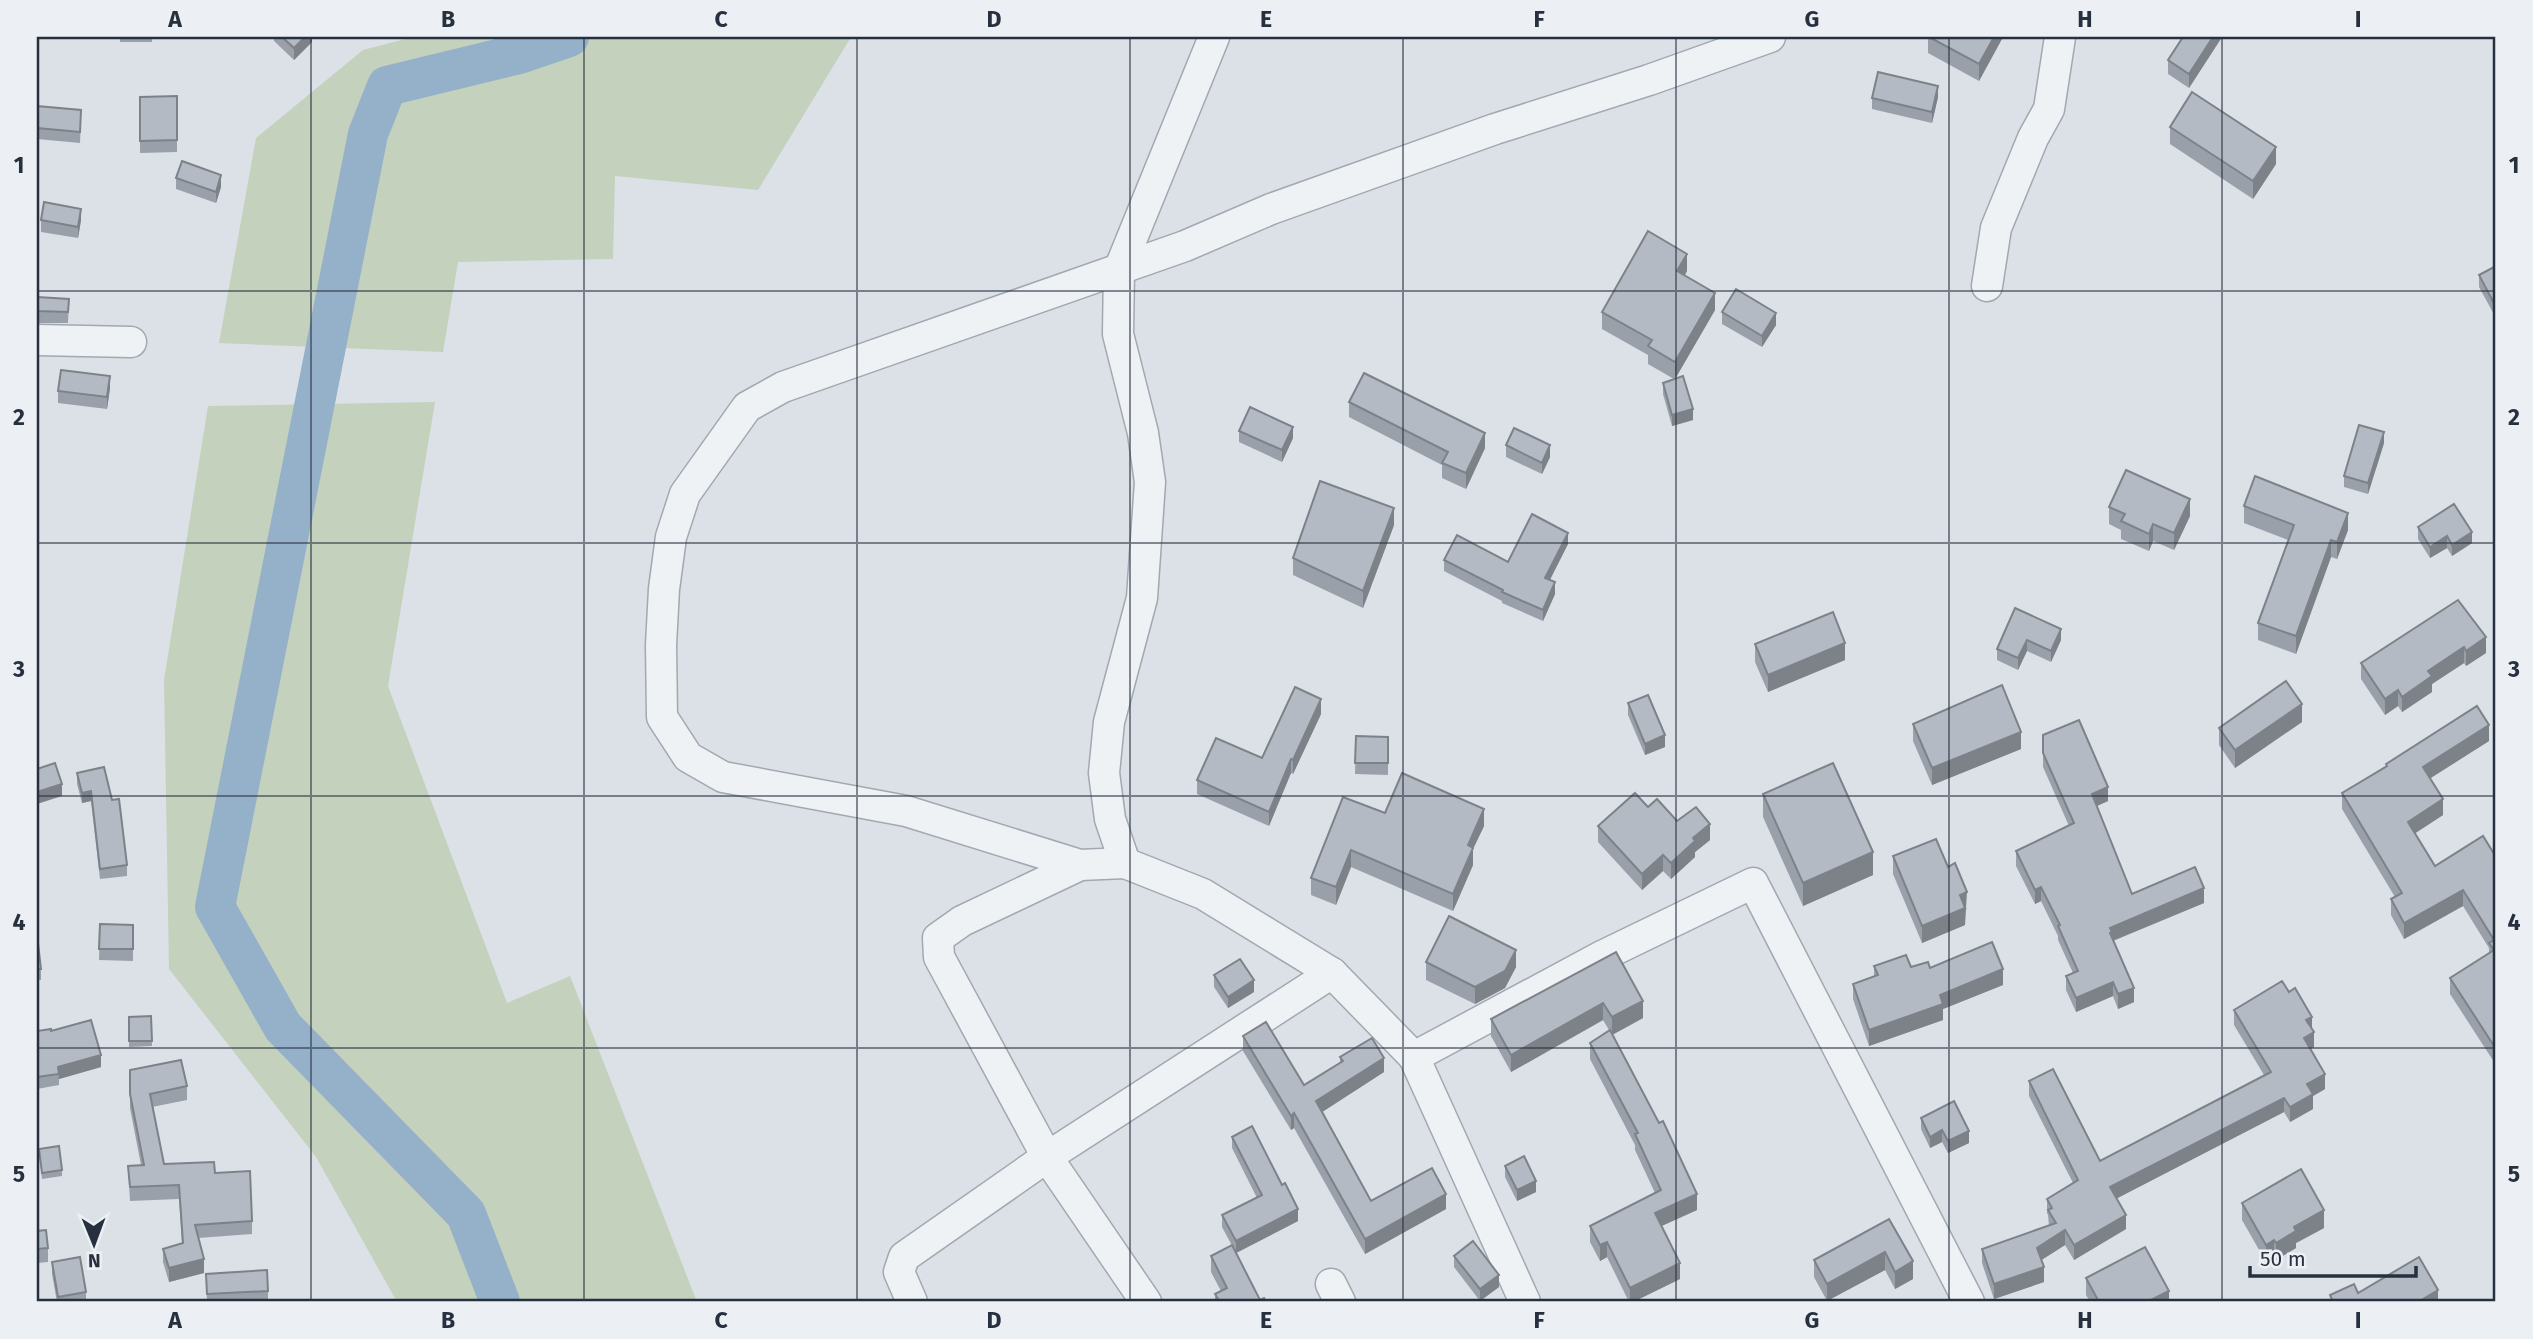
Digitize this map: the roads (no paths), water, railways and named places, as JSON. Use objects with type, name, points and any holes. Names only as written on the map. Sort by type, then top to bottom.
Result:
[{"type":"street","points":[[1125,863],[1110,819],[1104,773],[1109,722],[1142,598],[1150,482],[1143,433],[1118,334],[1119,270],[1214,37]]},
{"type":"street","points":[[1525,1302],[1414,1057],[1332,973],[1203,894],[1125,863],[1080,865],[906,811],[723,777],[688,757],[662,717],[661,645],[664,589],[671,537],[685,494],[747,407],[783,387],[1119,270],[1298,200],[1495,129],[1649,80],[1770,37]]},
{"type":"street","points":[[1987,286],[1996,228],[2033,138],[2049,109],[2060,37]]},
{"type":"street","points":[[37,340],[131,342]]},
{"type":"street","points":[[1080,865],[962,921],[938,938],[939,957],[1047,1157],[1146,1302]]},
{"type":"street","points":[[1414,1057],[1602,956],[1753,883],[1969,1302]]},
{"type":"street","points":[[912,1302],[899,1272],[904,1257],[1047,1157],[1332,973]]},
{"type":"waterway","points":[[500,1302],[466,1214],[283,1027],[215,907],[368,134],[387,86],[519,54],[569,37]]}]
